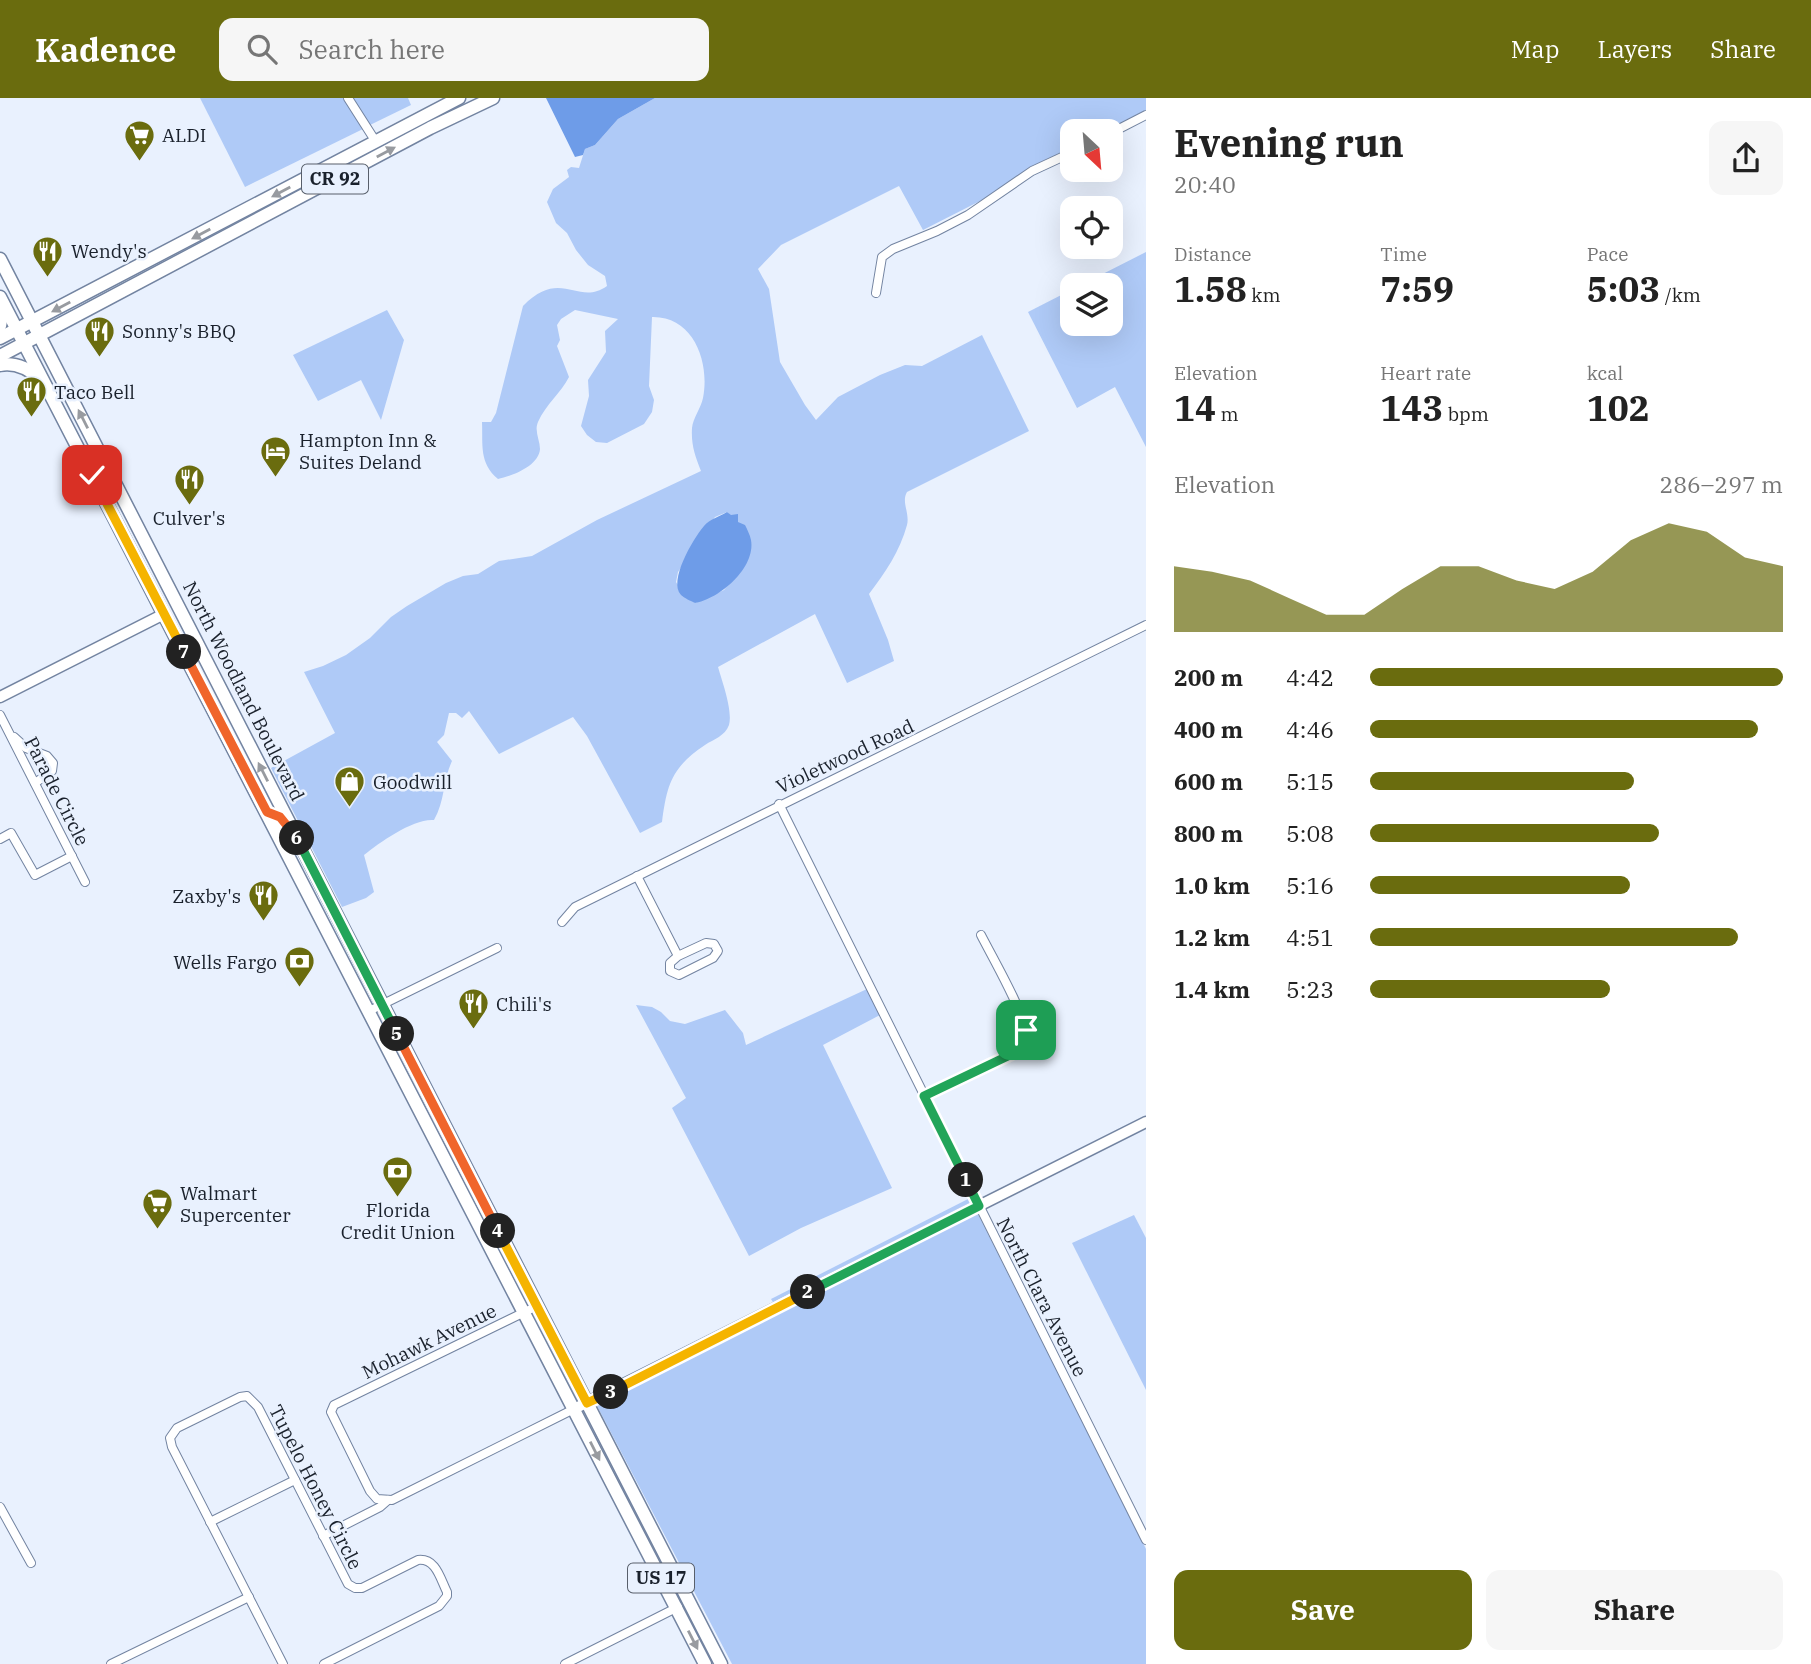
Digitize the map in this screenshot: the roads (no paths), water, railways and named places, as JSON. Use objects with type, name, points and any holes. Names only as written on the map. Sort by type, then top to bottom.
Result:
[{"type":"main road","name":"CR 92","points":[[0,338],[459,98]]},
{"type":"main road","name":"CR 92","points":[[40,336],[430,128],[493,98]]},
{"type":"main road","points":[[426,116],[430,128]]},
{"type":"main road","points":[[325,168],[331,181]]},
{"type":"main road","points":[[237,215],[240,230]]},
{"type":"main road","points":[[165,253],[177,263]]},
{"type":"main road","name":"North Woodland Boulevard","points":[[0,260],[721,1664]]},
{"type":"main road","points":[[93,290],[100,304]]},
{"type":"main road","name":"North Woodland Boulevard","points":[[0,296],[705,1664]]},
{"type":"main road","points":[[0,302],[0,326]]},
{"type":"main road","points":[[0,356],[40,336]]},
{"type":"main road","points":[[0,365],[18,365],[46,384]]},
{"type":"main road","points":[[112,512],[126,519],[142,534]]},
{"type":"main road","points":[[155,596],[165,605],[181,610]]},
{"type":"main road","points":[[164,614],[178,621],[193,648],[214,674]]},
{"type":"main road","points":[[256,790],[268,801],[279,802]]},
{"type":"main road","points":[[267,812],[280,817],[294,833]]},
{"type":"street","points":[[348,98],[376,142]]},
{"type":"street","points":[[1124,126],[1146,115]]},
{"type":"street","points":[[876,293],[882,257],[893,249],[968,215],[1032,171],[1060,158]]},
{"type":"street","points":[[0,697],[164,614]]},
{"type":"street","name":"Violetwood Road","points":[[562,922],[575,907],[1146,625]]},
{"type":"street","name":"Parade Circle","points":[[0,715],[85,882]]},
{"type":"street","points":[[9,733],[26,748],[47,755],[53,763],[52,771],[35,783]]},
{"type":"street","name":"North Clara Avenue","points":[[779,804],[1146,1540]]},
{"type":"street","points":[[0,839],[11,833],[35,875],[72,856]]},
{"type":"street","points":[[637,876],[678,956]]},
{"type":"street","points":[[924,1096],[1012,1054],[1026,1039],[1023,1020],[981,935]]},
{"type":"street","points":[[706,943],[714,944],[718,951],[713,958],[679,975],[670,971],[670,963],[678,956],[706,943]]},
{"type":"street","points":[[369,1011],[497,948]]},
{"type":"street","points":[[323,1536],[380,1507],[388,1500],[403,1496],[1146,1122]]},
{"type":"street","points":[[474,1215],[487,1208]]},
{"type":"street","name":"Mohawk Avenue","points":[[388,1500],[377,1499],[370,1491],[331,1412],[334,1405],[537,1306]]},
{"type":"street","name":"Tupelo Honey Circle","points":[[283,1664],[172,1447],[170,1438],[177,1429],[240,1396],[247,1396],[254,1401],[348,1584],[362,1588],[425,1559],[434,1565],[447,1592],[447,1597],[439,1606],[324,1664]]},
{"type":"street","points":[[210,1522],[295,1480]]},
{"type":"street","points":[[626,1509],[638,1503]]},
{"type":"street","points":[[0,1507],[31,1563]]},
{"type":"street","points":[[111,1664],[249,1597]]},
{"type":"street","points":[[565,1664],[689,1602]]},
{"type":"water","points":[[546,98],[655,98],[618,119],[595,145],[585,149],[583,155],[575,157]]},
{"type":"water","points":[[727,512],[731,515],[738,514],[738,522],[745,525],[748,532],[751,551],[748,561],[725,589],[695,603],[682,596],[678,589],[680,570],[688,550],[704,526]]},
{"type":"place","name":"ALDI","points":[[139,162]]},
{"type":"place","name":"Wendy's","points":[[48,278]]},
{"type":"place","name":"Sonny's BBQ","points":[[99,358]]},
{"type":"place","name":"Taco Bell","points":[[31,419]]},
{"type":"place","name":"Hampton Inn & Suites Deland","points":[[276,478]]},
{"type":"place","name":"Culver's","points":[[189,506]]},
{"type":"place","name":"Goodwill","points":[[350,809]]},
{"type":"place","name":"Zaxby's","points":[[264,923]]},
{"type":"place","name":"Wells Fargo","points":[[300,989]]},
{"type":"place","name":"Chili's","points":[[473,1031]]},
{"type":"place","name":"Florida Credit Union","points":[[398,1198]]},
{"type":"place","name":"Walmart Supercenter","points":[[157,1231]]}]
